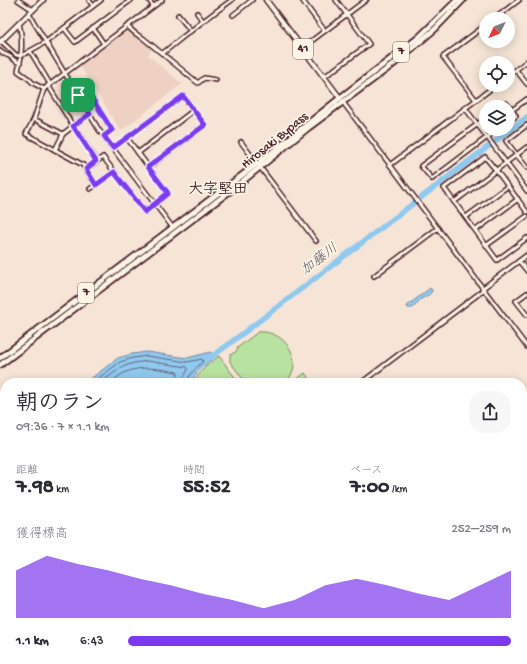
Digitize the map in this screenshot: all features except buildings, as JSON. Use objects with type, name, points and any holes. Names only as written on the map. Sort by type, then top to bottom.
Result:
[{"type":"highway","name":"Hirosaki Bypass","points":[[0,365],[176,232],[308,128],[418,38],[458,0]]},
{"type":"highway","name":"Hirosaki Bypass","points":[[341,100],[395,63],[420,42],[463,0]]},
{"type":"highway","name":"Hirosaki Bypass","points":[[0,358],[173,228],[259,166]]},
{"type":"main road","points":[[0,41],[43,0]]},
{"type":"main road","name":"41","points":[[266,0],[341,100]]},
{"type":"street","points":[[18,0],[31,12],[46,42],[104,136],[176,232]]},
{"type":"street","points":[[89,0],[93,6]]},
{"type":"street","points":[[0,41],[16,55],[21,56],[46,42],[101,0]]},
{"type":"street","points":[[64,28],[75,42],[131,0]]},
{"type":"street","points":[[149,0],[154,6]]},
{"type":"street","points":[[96,185],[83,165],[26,134],[34,119],[44,89],[162,0]]},
{"type":"street","points":[[163,53],[232,0]]},
{"type":"street","points":[[233,15],[252,0]]},
{"type":"street","points":[[302,0],[325,31]]},
{"type":"street","points":[[324,77],[368,44],[336,0]]},
{"type":"street","points":[[302,48],[366,0]]},
{"type":"street","points":[[503,12],[519,0]]},
{"type":"street","points":[[197,13],[203,21]]},
{"type":"street","points":[[178,15],[191,31]]},
{"type":"street","points":[[18,24],[21,33],[21,56],[18,71],[33,83],[44,89]]},
{"type":"street","points":[[128,26],[198,83],[204,78],[216,80]]},
{"type":"street","points":[[93,28],[104,44]]},
{"type":"street","points":[[476,100],[443,57],[479,30]]},
{"type":"street","points":[[0,51],[8,55],[16,62],[20,63]]},
{"type":"street","points":[[30,51],[73,126],[96,161]]},
{"type":"street","points":[[527,61],[516,70],[527,84]]},
{"type":"street","points":[[78,95],[87,90],[112,130],[104,136]]},
{"type":"street","points":[[390,165],[487,92]]},
{"type":"street","points":[[113,148],[183,96],[205,125],[148,167]]},
{"type":"street","points":[[515,108],[527,99]]},
{"type":"street","points":[[341,100],[527,347]]},
{"type":"street","points":[[465,108],[527,191]]},
{"type":"street","points":[[138,153],[194,110]]},
{"type":"street","points":[[55,150],[63,134],[90,114]]},
{"type":"street","points":[[34,119],[63,134]]},
{"type":"street","points":[[477,124],[422,166],[432,179],[488,137]]},
{"type":"street","points":[[527,125],[506,141],[527,168]]},
{"type":"street","points":[[86,169],[103,157],[145,212],[168,193],[127,138]]},
{"type":"street","points":[[241,142],[316,242]]},
{"type":"street","points":[[454,202],[527,147]]},
{"type":"street","points":[[527,212],[485,157],[444,188],[498,260],[527,238]]},
{"type":"street","points":[[90,189],[114,172]]},
{"type":"street","points":[[466,217],[508,186]]},
{"type":"street","points":[[476,230],[518,199]]},
{"type":"street","points":[[487,245],[527,216]]},
{"type":"street","points":[[374,276],[438,228]]},
{"type":"street","points":[[368,378],[527,255]]},
{"type":"street","points":[[519,261],[527,271]]},
{"type":"street","points":[[527,293],[516,301],[527,315]]},
{"type":"shaded area","points":[[129,29],[154,47],[148,55],[182,84],[121,131],[80,66]]},
{"type":"green space","points":[[258,332],[265,332],[278,337],[288,346],[294,359],[294,366],[291,375],[289,378],[242,378],[230,362],[230,355],[237,351],[237,348]]},
{"type":"green space","points":[[219,356],[235,378],[197,378],[201,371]]},
{"type":"green space","points":[[305,373],[308,378],[298,378]]},
{"type":"water","points":[[430,288],[432,291],[430,294],[421,299],[414,307],[408,308],[407,306]]},
{"type":"water","points":[[147,352],[187,358],[211,352],[215,357],[198,371],[194,378],[92,378],[118,358]]},
{"type":"waterway","points":[[339,0],[347,11]]},
{"type":"waterway","points":[[350,15],[370,0]]},
{"type":"waterway","points":[[307,47],[346,18]]},
{"type":"waterway","name":"加藤川","points":[[208,357],[213,356],[527,117]]},
{"type":"district","name":"大字堅田","points":[[218,190]]},
{"type":"route","points":[[87,90],[112,130],[104,136],[113,148],[183,96],[205,125],[148,167],[168,193],[145,212],[114,172],[96,185],[86,169],[96,161],[73,126],[90,114],[78,95],[87,90]]}]
